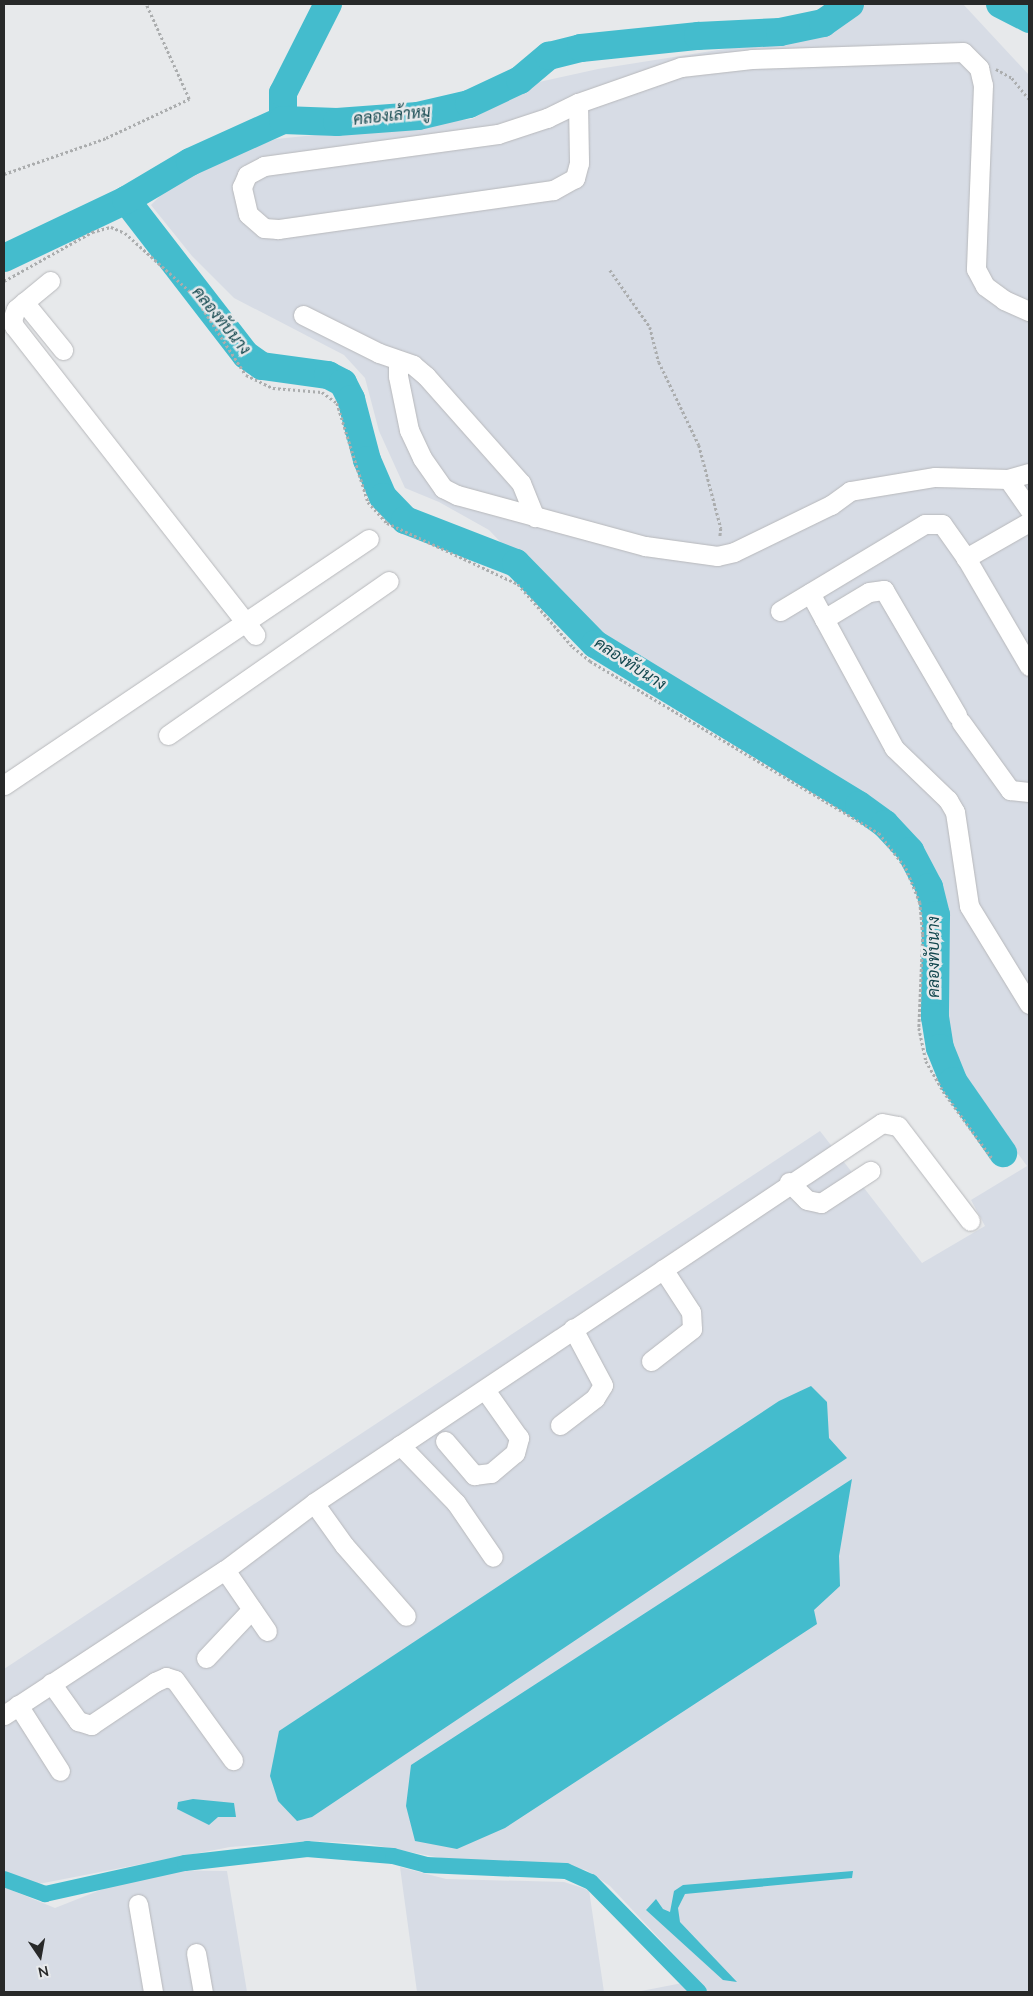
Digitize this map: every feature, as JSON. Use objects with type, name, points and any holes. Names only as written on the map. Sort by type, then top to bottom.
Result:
[{"type":"lane","points":[[578,103],[579,164],[575,178],[553,190],[278,229],[264,228],[248,214],[242,187],[247,175],[264,166],[498,134],[578,103],[681,67],[744,60],[963,52],[979,68],[983,84],[976,269],[984,286],[1004,300],[1029,312]]},
{"type":"lane","points":[[50,281],[24,302],[13,316],[9,330],[253,633],[272,661]]},
{"type":"lane","points":[[24,302],[63,350]]},
{"type":"lane","points":[[303,315],[398,361],[413,366],[426,376],[508,468],[528,494],[536,517]]},
{"type":"lane","points":[[398,361],[398,376],[410,430],[422,458],[443,488],[536,517],[646,546],[717,556],[734,552],[831,505],[850,491],[935,477],[1008,479],[1029,473]]},
{"type":"lane","points":[[1008,479],[1029,509]]},
{"type":"lane","points":[[966,558],[1029,522]]},
{"type":"lane","points":[[780,611],[925,524],[942,524],[966,558],[1029,666]]},
{"type":"lane","points":[[4,785],[253,633],[369,539]]},
{"type":"lane","points":[[168,735],[389,581]]},
{"type":"lane","points":[[824,619],[870,592],[884,590],[959,719],[1010,790],[1029,792]]},
{"type":"lane","points":[[810,593],[894,748],[948,800],[955,812],[969,906],[1027,994]]},
{"type":"lane","points":[[60,1771],[11,1710],[225,1570],[314,1503],[485,1390],[573,1328],[868,1130],[890,1122],[898,1126],[970,1221]]},
{"type":"lane","points":[[789,1182],[807,1200],[821,1203],[870,1171]]},
{"type":"lane","points":[[651,1361],[692,1329],[691,1312],[663,1268]]},
{"type":"lane","points":[[560,1425],[596,1398],[603,1385],[573,1328]]},
{"type":"lane","points":[[445,1440],[474,1475],[491,1473],[515,1453],[519,1438],[485,1390]]},
{"type":"lane","points":[[400,1445],[456,1503],[492,1557]]},
{"type":"lane","points":[[314,1503],[344,1545],[406,1616]]},
{"type":"lane","points":[[225,1570],[267,1632]]},
{"type":"lane","points":[[206,1658],[252,1609]]},
{"type":"lane","points":[[51,1683],[78,1721],[91,1724],[155,1682],[166,1677],[175,1680],[233,1760]]},
{"type":"lane","points":[[138,1904],[153,1992]]},
{"type":"lane","points":[[196,1953],[203,1992]]},
{"type":"path","points":[[4,174],[106,138],[189,99],[146,4]]},
{"type":"path","points":[[972,61],[1001,70],[1029,99]]},
{"type":"path","points":[[4,281],[92,232],[111,227],[126,232],[194,295],[246,375],[273,388],[322,392],[337,403],[368,502],[387,523],[518,584],[573,647],[590,661],[879,833],[906,868],[920,902],[923,934],[919,1028],[926,1061],[946,1095],[992,1158]]},
{"type":"path","points":[[610,270],[650,326],[660,362],[699,446],[721,528],[717,556]]},
{"type":"shaded area","points":[[867,4],[963,4],[1029,75],[1029,1992],[636,1992],[698,1980],[610,1886],[586,1870],[553,1863],[472,1864],[369,1844],[311,1841],[230,1847],[33,1885],[4,1873],[4,1669],[820,1131],[922,1263],[985,1226],[971,1200],[1027,1166],[956,1069],[947,1046],[935,891],[923,859],[739,720],[576,621],[489,530],[439,502],[405,488],[379,431],[365,378],[344,355],[234,298],[192,256],[151,205],[184,172],[276,139],[472,119],[539,82],[598,69],[801,37]]},
{"type":"shaded area","points":[[400,1867],[446,1879],[564,1882],[589,1890],[604,1992],[417,1992]]},
{"type":"shaded area","points":[[151,1870],[227,1871],[247,1992],[4,1992],[4,1887],[55,1908]]},
{"type":"water","points":[[811,1386],[827,1402],[829,1438],[847,1458],[312,1817],[297,1821],[278,1801],[270,1776],[279,1731],[779,1401]]},
{"type":"water","points":[[852,1479],[839,1556],[840,1586],[814,1610],[817,1624],[505,1828],[457,1849],[415,1841],[406,1806],[411,1765]]},
{"type":"water","points":[[193,1799],[234,1803],[236,1817],[218,1817],[209,1825],[177,1809],[178,1802]]},
{"type":"water","points":[[853,1871],[852,1878],[685,1894],[678,1908],[680,1922],[737,1982],[723,1980],[646,1910],[656,1899],[663,1909],[670,1912],[674,1891],[683,1885]]},
{"type":"waterway","points":[[283,120],[283,93],[328,4]]},
{"type":"waterway","name":"คลองเล้าหมู","points":[[4,258],[126,200],[190,162],[283,120],[337,122],[418,116],[469,104],[520,80],[549,56],[581,48],[698,36],[780,32],[823,23],[850,4]]},
{"type":"waterway","name":"คลองเล้าหมู","points":[[1000,4],[1029,19]]},
{"type":"waterway","name":"คลองทับนาง","points":[[126,200],[246,355],[262,366],[328,375],[343,383],[351,399],[367,460],[383,497],[405,520],[516,563],[595,644],[859,805],[885,824],[910,851],[929,887],[936,915],[935,1017],[940,1048],[953,1081],[1003,1153]]},
{"type":"waterway","points":[[4,1879],[45,1894],[185,1863],[307,1849],[393,1856],[426,1865],[566,1871],[591,1882],[699,1992]]}]
